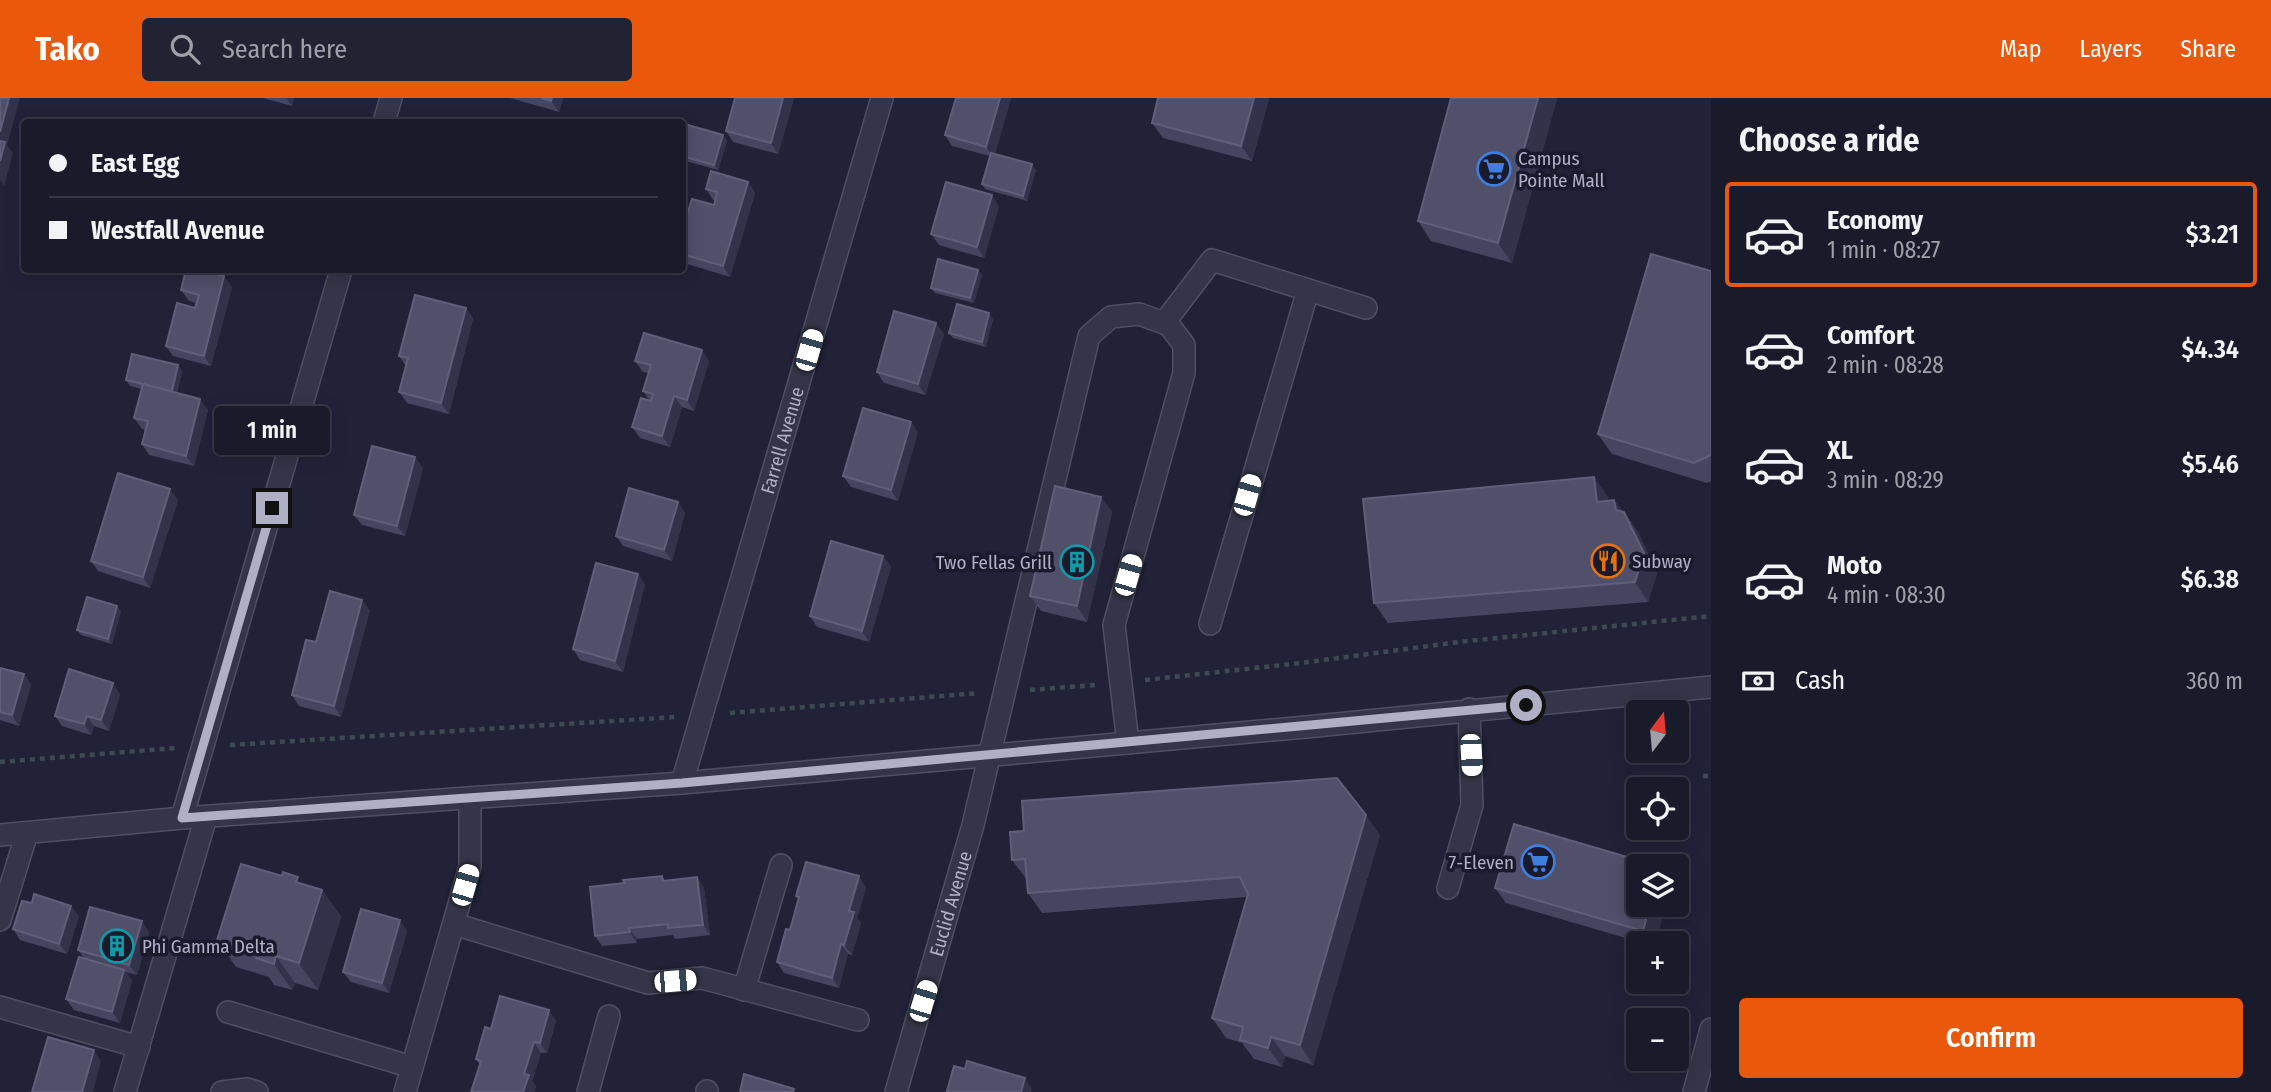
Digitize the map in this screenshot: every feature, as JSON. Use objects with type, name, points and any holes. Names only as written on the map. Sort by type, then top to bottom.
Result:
[{"type":"street","points":[[385,119],[391,98]]},
{"type":"street","name":"Farrell Avenue","points":[[682,783],[882,98]]},
{"type":"street","points":[[1128,743],[1114,625],[1184,373],[1184,345],[1169,325],[1164,323],[1212,260],[1366,308]]},
{"type":"street","points":[[182,818],[340,273]]},
{"type":"street","points":[[1210,624],[1308,290]]},
{"type":"street","name":"Euclid Avenue","points":[[896,1092],[973,825],[1089,336],[1111,317],[1139,314],[1164,323]]},
{"type":"street","points":[[0,835],[182,818],[682,783],[1711,687]]},
{"type":"street","points":[[1448,888],[1472,805],[1469,709]]},
{"type":"street","points":[[405,1092],[470,866],[470,799]]},
{"type":"street","points":[[125,1092],[206,817]]},
{"type":"street","points":[[0,920],[27,833]]},
{"type":"street","points":[[744,990],[781,864]]},
{"type":"street","points":[[454,924],[648,983],[702,978],[858,1020]]},
{"type":"street","points":[[0,1007],[139,1046]]},
{"type":"street","points":[[228,1012],[412,1067]]},
{"type":"street","points":[[588,1092],[609,1016]]},
{"type":"street","points":[[1694,1092],[1711,1029]]},
{"type":"street","points":[[222,1092],[247,1089],[257,1092]]},
{"type":"path","points":[[0,762],[203,746],[702,715],[1121,683],[1460,642],[1711,616]]},
{"type":"path","points":[[1703,776],[1711,776]]},
{"type":"building","points":[[0,98],[9,98],[0,132]]},
{"type":"building","points":[[735,98],[783,98],[771,143],[726,131]]},
{"type":"building","points":[[956,98],[1000,98],[986,147],[945,135]]},
{"type":"building","points":[[1158,98],[1254,98],[1241,146],[1152,123]]},
{"type":"building","name":"Campus Pointe Mall","points":[[1451,98],[1538,98],[1498,243],[1418,221]]},
{"type":"building","points":[[688,125],[723,135],[714,165],[686,157]]},
{"type":"building","points":[[0,141],[5,142],[0,161]]},
{"type":"building","points":[[991,153],[1032,164],[1023,196],[982,184]]},
{"type":"building","points":[[711,171],[748,182],[723,266],[686,255],[686,218],[692,199],[714,205],[717,192],[706,189]]},
{"type":"building","points":[[946,182],[992,195],[977,247],[931,234]]},
{"type":"building","points":[[1651,254],[1711,271],[1711,455],[1694,463],[1598,434]]},
{"type":"building","points":[[938,259],[978,270],[970,298],[931,288]]},
{"type":"building","points":[[185,273],[224,276],[204,356],[166,346],[177,303],[195,308],[199,295],[181,290]]},
{"type":"building","points":[[415,295],[466,308],[441,403],[399,392],[408,358],[399,356]]},
{"type":"building","points":[[957,304],[989,313],[982,342],[949,333]]},
{"type":"building","points":[[894,311],[936,323],[918,384],[877,372]]},
{"type":"building","points":[[644,333],[702,350],[687,400],[674,396],[662,436],[632,427],[641,398],[651,401],[653,394],[643,391],[651,365],[635,361]]},
{"type":"building","points":[[132,354],[178,365],[172,391],[126,380]]},
{"type":"building","points":[[143,384],[200,399],[186,456],[142,444],[148,421],[134,418]]},
{"type":"building","points":[[863,408],[911,422],[891,490],[843,476]]},
{"type":"building","points":[[372,446],[415,457],[397,526],[354,515]]},
{"type":"building","points":[[118,473],[170,489],[143,577],[91,561]]},
{"type":"building","points":[[1594,477],[1597,502],[1614,500],[1616,510],[1624,512],[1644,553],[1635,582],[1374,603],[1363,499]]},
{"type":"building","name":"Two Fellas Grill","points":[[1055,486],[1101,497],[1077,606],[1030,596]]},
{"type":"building","points":[[629,488],[678,502],[664,550],[616,536]]},
{"type":"building","points":[[831,541],[883,556],[862,631],[810,616]]},
{"type":"building","points":[[596,563],[638,574],[615,661],[573,649]]},
{"type":"building","points":[[330,591],[362,600],[334,706],[292,695],[306,640],[316,642]]},
{"type":"building","points":[[87,597],[117,606],[108,639],[77,630]]},
{"type":"building","points":[[0,668],[24,674],[12,715],[0,712]]},
{"type":"building","points":[[69,669],[113,683],[101,720],[87,716],[84,724],[55,716]]},
{"type":"building","points":[[1337,778],[1366,815],[1300,1045],[1271,1037],[1268,1048],[1240,1040],[1243,1027],[1212,1018],[1248,894],[1240,877],[1028,893],[1025,859],[1012,860],[1010,832],[1024,831],[1022,801]]},
{"type":"building","points":[[1514,824],[1626,857],[1626,917],[1647,917],[1643,931],[1495,888]]},
{"type":"building","points":[[806,862],[859,876],[849,911],[854,912],[844,945],[841,944],[832,978],[777,962],[786,929],[790,930]]},
{"type":"building","points":[[241,864],[282,876],[283,872],[298,877],[296,882],[322,890],[299,963],[276,956],[274,964],[256,958],[257,953],[217,940]]},
{"type":"building","points":[[662,876],[663,881],[697,877],[703,925],[668,928],[668,924],[629,928],[630,932],[595,936],[590,887]]},
{"type":"building","points":[[34,894],[71,906],[59,944],[13,929],[22,901],[32,903]]},
{"type":"building","name":"Phi Gamma Delta","points":[[90,907],[142,921],[129,965],[78,950]]},
{"type":"building","points":[[361,909],[400,920],[382,983],[343,972]]},
{"type":"building","points":[[79,957],[124,970],[112,1012],[66,999]]},
{"type":"building","points":[[500,996],[549,1010],[540,1043],[534,1042],[524,1074],[529,1075],[523,1092],[471,1092],[481,1061],[476,1059],[485,1027],[491,1029]]},
{"type":"building","points":[[48,1037],[94,1050],[82,1092],[32,1092]]},
{"type":"building","points":[[967,1061],[1025,1078],[1021,1092],[947,1091],[954,1066],[965,1069]]},
{"type":"building","points":[[744,1074],[794,1089],[793,1092],[740,1092]]},
{"type":"place","name":"Campus Pointe Mall","points":[[1494,169]]},
{"type":"place","name":"Subway","points":[[1608,561]]},
{"type":"place","name":"Two Fellas Grill","points":[[1077,562]]},
{"type":"place","name":"7-Eleven","points":[[1538,862]]},
{"type":"place","name":"Phi Gamma Delta","points":[[117,946]]},
{"type":"route","points":[[272,508],[182,818],[682,783],[1526,705]]}]
